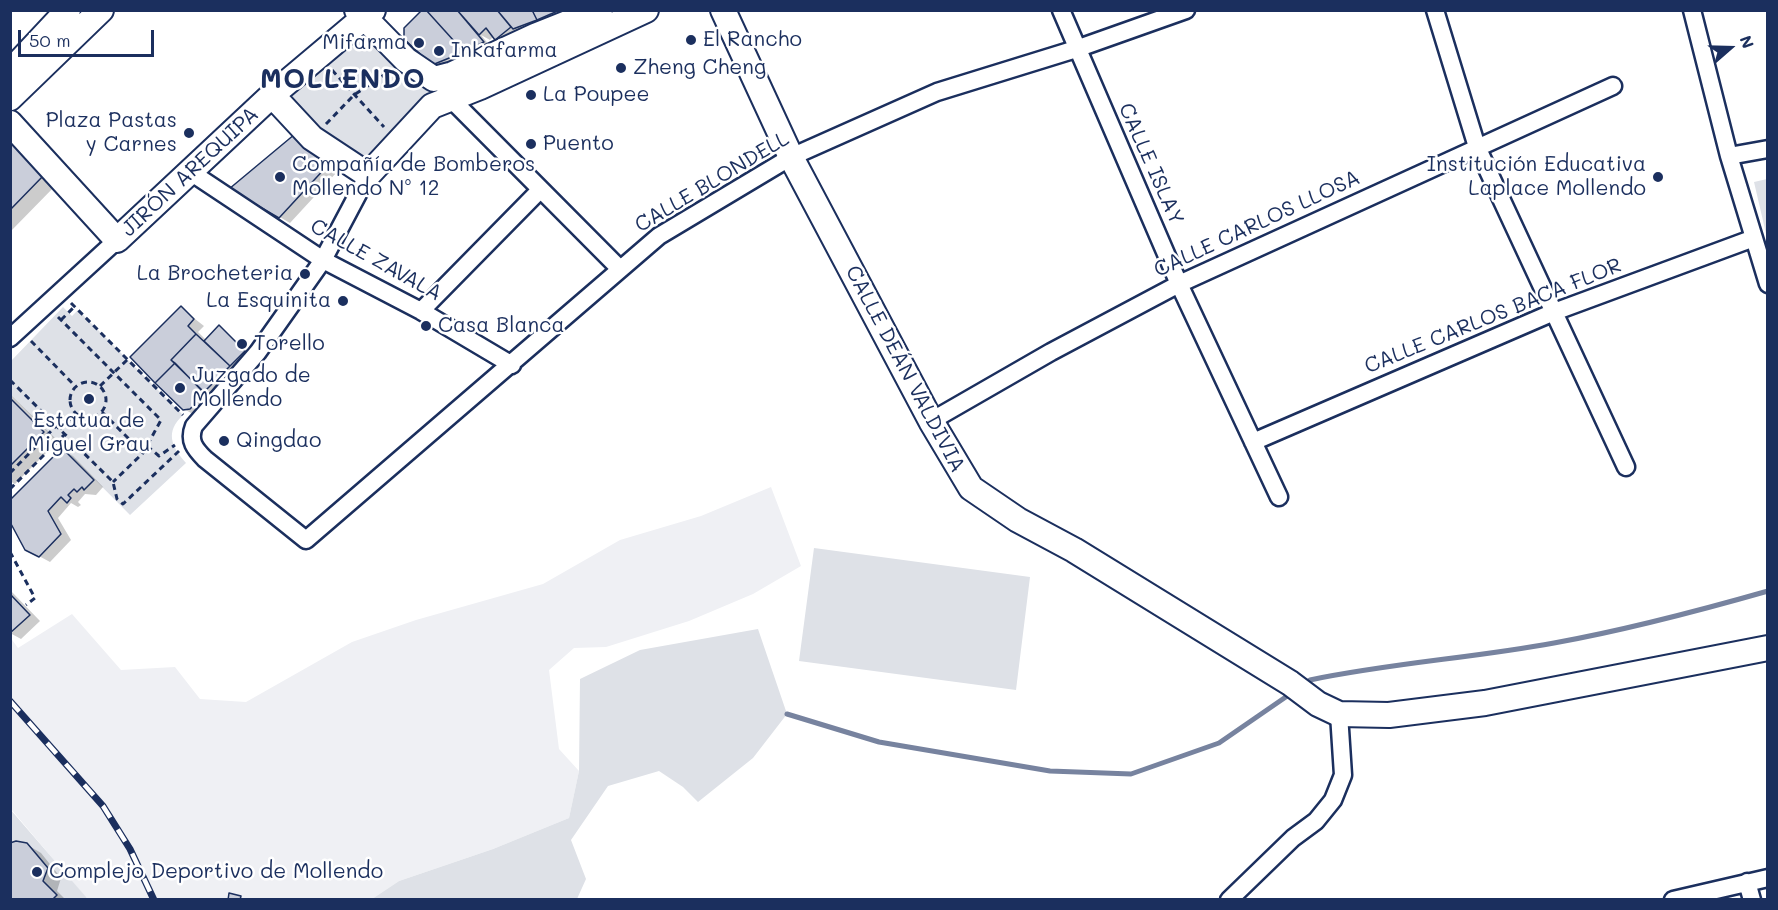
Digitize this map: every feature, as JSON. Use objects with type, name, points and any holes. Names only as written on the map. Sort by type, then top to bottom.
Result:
[{"type":"street","points":[[10,72],[68,10]]},
{"type":"street","points":[[10,98],[102,10]]},
{"type":"street","points":[[193,438],[323,260],[368,175],[432,106],[441,88],[453,74],[535,36],[600,10]]},
{"type":"street","points":[[441,88],[480,87],[646,10]]},
{"type":"street","name":"CALLE DEÁN VALDIVIA","points":[[723,10],[791,157],[931,421],[971,489],[986,500],[1074,550],[1329,709]]},
{"type":"street","name":"CALLE ISLAY","points":[[1061,10],[1179,284],[1279,497]]},
{"type":"street","name":"CALLE BLONDELL","points":[[193,438],[306,540],[512,365],[659,236],[791,157],[937,92],[1076,49],[1186,10]]},
{"type":"street","points":[[1435,10],[1477,147],[1626,467]]},
{"type":"street","points":[[1692,10],[1729,156],[1767,284]]},
{"type":"street","points":[[364,13],[406,60],[441,88],[620,269]]},
{"type":"street","name":"JIRÓN AREQUIPA","points":[[15,334],[189,171],[364,13]]},
{"type":"street","name":"CALLE CARLOS LLOSA","points":[[931,421],[1051,352],[1179,284],[1613,86]]},
{"type":"street","points":[[272,95],[312,138],[368,175]]},
{"type":"street","points":[[10,123],[117,240]]},
{"type":"street","points":[[1729,156],[1767,149]]},
{"type":"street","name":"CALLE ZAVALA","points":[[189,171],[323,260],[421,312],[512,365]]},
{"type":"street","points":[[421,312],[540,190]]},
{"type":"street","name":"CALLE CARLOS BACA FLOR","points":[[1253,442],[1554,312],[1754,238]]},
{"type":"street","points":[[1229,900],[1293,838],[1316,821],[1334,800],[1343,775],[1329,709],[1389,715],[1485,703],[1767,648]]},
{"type":"street","points":[[1673,900],[1767,878]]},
{"type":"street","points":[[1747,882],[1752,900]]},
{"type":"path","points":[[319,55],[398,141]]},
{"type":"path","points":[[312,138],[354,95],[406,60]]},
{"type":"path","points":[[10,380],[113,482],[117,499],[123,504],[193,438],[127,360],[59,292]]},
{"type":"path","points":[[46,304],[162,420],[143,453],[113,482]]},
{"type":"path","points":[[61,320],[74,307]]},
{"type":"path","points":[[15,334],[76,387]]},
{"type":"path","points":[[100,387],[127,360]]},
{"type":"path","points":[[87,382],[100,387],[106,401],[102,412],[89,418],[76,413],[70,400],[76,387],[87,382]]},
{"type":"path","points":[[102,412],[143,453]]},
{"type":"path","points":[[60,429],[76,413]]},
{"type":"path","points":[[10,473],[56,426]]},
{"type":"path","points":[[10,489],[65,434]]},
{"type":"path","points":[[147,446],[159,456],[172,446]]},
{"type":"path","points":[[10,552],[34,598],[26,605]]},
{"type":"shaded area","points":[[364,18],[449,97],[368,175],[272,95]]},
{"type":"shaded area","points":[[1768,179],[1767,238],[1754,182]]},
{"type":"shaded area","points":[[63,307],[72,316],[78,310],[183,415],[174,427],[172,439],[186,463],[130,515],[11,395],[11,361]]},
{"type":"shaded area","points":[[771,487],[801,566],[753,594],[689,621],[606,647],[574,648],[549,670],[559,749],[579,771],[569,818],[493,849],[399,881],[372,899],[87,899],[11,809],[10,637],[18,648],[72,614],[121,670],[175,667],[200,699],[246,702],[352,642],[416,620],[543,584],[620,540],[701,516]]},
{"type":"shaded area","points":[[814,548],[1030,577],[1016,690],[799,661]]},
{"type":"shaded area","points":[[758,629],[787,714],[753,758],[698,802],[683,787],[659,771],[608,786],[571,840],[586,879],[577,899],[372,899],[399,881],[493,849],[569,818],[579,771],[580,679],[640,650]]},
{"type":"shaded area","name":"Complejo Deportivo de Mollendo","points":[[10,809],[86,897],[87,899],[11,899]]},
{"type":"building","points":[[422,10],[426,10],[464,52],[432,65],[404,39],[404,28]]},
{"type":"building","points":[[426,10],[457,10],[484,42],[464,52]]},
{"type":"building","points":[[457,10],[497,10],[511,27],[495,40],[486,28],[479,35]]},
{"type":"building","points":[[497,10],[532,10],[537,20],[513,29]]},
{"type":"building","points":[[532,10],[560,10],[537,20]]},
{"type":"building","name":"Compañía de Bomberos Mollendo Nº 12","points":[[295,134],[328,165],[279,218],[229,189]]},
{"type":"building","points":[[10,138],[44,175],[10,210]]},
{"type":"building","points":[[181,306],[194,319],[188,326],[196,334],[171,360],[175,363],[155,383],[130,357]]},
{"type":"building","points":[[219,325],[245,351],[230,366],[204,341]]},
{"type":"building","points":[[196,334],[230,366],[204,392],[171,360]]},
{"type":"building","name":"Juzgado de Mollendo","points":[[175,363],[205,394],[190,409],[183,410],[155,383]]},
{"type":"building","points":[[10,398],[44,432],[10,466]]},
{"type":"building","points":[[62,448],[94,480],[84,490],[82,487],[77,492],[74,489],[68,495],[71,498],[67,503],[61,497],[48,511],[61,534],[39,557],[25,550],[10,522],[10,500]]},
{"type":"building","points":[[10,594],[30,615],[10,633]]},
{"type":"building","points":[[16,841],[27,843],[48,868],[43,881],[57,895],[52,900],[10,900],[10,843]]},
{"type":"building","points":[[229,893],[241,896],[240,900],[228,900]]},
{"type":"waterway","points":[[1303,685],[1310,680],[1340,674],[1581,638],[1662,620],[1768,591]]},
{"type":"waterway","points":[[787,714],[879,742],[1050,771],[1131,774],[1219,743],[1293,692]]},
{"type":"railway","points":[[10,701],[103,806],[130,849],[154,900]]},
{"type":"place","name":"El Rancho","points":[[691,40]]},
{"type":"place","name":"Mifarma","points":[[419,43]]},
{"type":"place","name":"Inkafarma","points":[[439,51]]},
{"type":"place","name":"Zheng Cheng","points":[[621,68]]},
{"type":"place","name":"La Poupee","points":[[531,95]]},
{"type":"place","name":"Plaza Pastas y Carnes","points":[[189,133]]},
{"type":"place","name":"Puento","points":[[531,144]]},
{"type":"place","name":"Compañía de Bomberos Mollendo Nº 12","points":[[280,177]]},
{"type":"place","name":"Institución Educativa Laplace Mollendo","points":[[1658,177]]},
{"type":"place","name":"La Brocheteria","points":[[305,274]]},
{"type":"place","name":"La Esquinita","points":[[343,301]]},
{"type":"place","name":"Casa Blanca","points":[[426,326]]},
{"type":"place","name":"Torello","points":[[242,344]]},
{"type":"place","name":"Juzgado de Mollendo","points":[[180,388]]},
{"type":"place","name":"Estatua de Miguel Grau","points":[[89,399]]},
{"type":"place","name":"Qingdao","points":[[224,441]]},
{"type":"place","name":"Complejo Deportivo de Mollendo","points":[[37,872]]},
{"type":"district","name":"MOLLENDO","points":[[343,80]]}]
